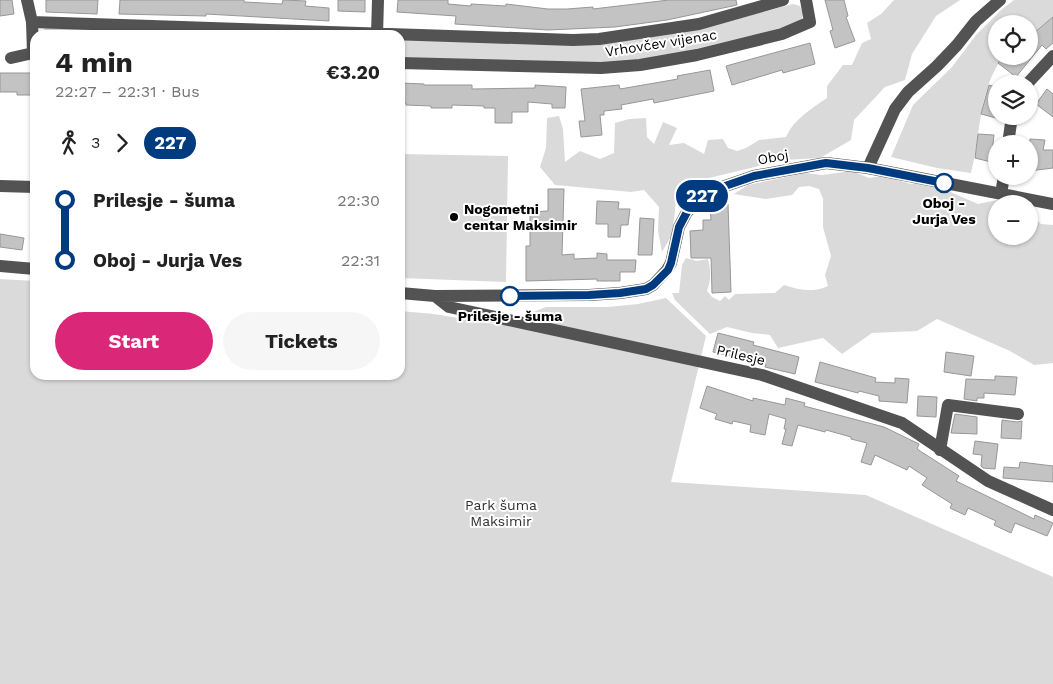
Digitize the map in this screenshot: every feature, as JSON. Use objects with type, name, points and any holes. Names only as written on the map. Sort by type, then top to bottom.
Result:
[{"type":"street","points":[[27,0],[32,30]]},
{"type":"street","points":[[377,30],[378,0]]},
{"type":"street","name":"Vrhovčev vijenac","points":[[405,35],[573,40],[599,38],[699,24],[783,0]]},
{"type":"street","name":"Vrhovčev vijenac","points":[[405,63],[601,68],[640,65],[697,55],[782,34],[810,22],[806,0]]},
{"type":"street","points":[[868,168],[895,108],[908,92],[957,45],[976,21],[1000,0]]},
{"type":"street","name":"Vrhovčev vijenac","points":[[32,22],[262,30]]},
{"type":"street","points":[[11,58],[30,55]]},
{"type":"street","points":[[1035,75],[1053,56]]},
{"type":"street","name":"Oboj","points":[[436,296],[589,295],[646,289],[653,285],[668,270],[679,227],[687,212],[705,193],[754,176],[826,163],[868,168],[1053,204]]},
{"type":"street","points":[[1001,194],[1002,185]]},
{"type":"street","points":[[0,186],[30,187]]},
{"type":"street","points":[[0,266],[30,269]]},
{"type":"street","name":"Prilesje","points":[[405,293],[436,296],[449,306],[762,374],[902,422],[940,450],[988,481],[1053,510]]},
{"type":"street","points":[[940,450],[948,405],[1018,414]]},
{"type":"green space","points":[[894,0],[960,0],[936,16],[912,54],[905,80],[885,87],[854,120],[851,140],[820,158],[784,160],[709,178],[690,185],[676,201],[672,235],[662,252],[658,231],[659,207],[644,190],[631,192],[555,185],[540,167],[546,148],[547,118],[559,116],[563,129],[565,162],[580,151],[600,159],[614,153],[615,123],[629,119],[646,118],[647,137],[654,144],[663,122],[677,128],[669,145],[684,143],[704,154],[708,140],[723,139],[728,148],[737,151],[759,140],[786,137],[798,120],[827,98],[827,86],[843,65],[852,65],[862,43],[871,39],[867,23],[881,14]]},
{"type":"green space","points":[[1014,0],[1053,0],[1053,17],[1038,29],[1038,15],[996,15]]},
{"type":"green space","points":[[793,4],[800,6],[803,14],[801,22],[798,24],[667,56],[606,64],[405,59],[405,38],[571,43],[704,28]]},
{"type":"green space","points":[[988,23],[988,65],[998,65],[993,75],[988,75],[988,86],[981,112],[971,173],[937,168],[891,157],[913,105],[952,67],[976,35]]},
{"type":"green space","points":[[45,28],[116,30],[44,30]]},
{"type":"green space","name":"Nogometni centar Maksimir","points":[[405,154],[508,156],[506,282],[405,278]]},
{"type":"green space","points":[[852,171],[869,178],[883,176],[911,184],[923,180],[978,204],[988,202],[988,245],[1038,245],[1038,221],[1041,224],[1053,225],[1053,363],[1034,365],[1010,351],[937,319],[917,331],[872,333],[842,354],[823,338],[778,348],[770,335],[727,327],[710,334],[675,300],[672,293],[679,293],[682,265],[686,258],[697,261],[708,259],[710,275],[707,291],[712,297],[720,301],[725,296],[729,300],[735,294],[775,293],[784,285],[806,290],[817,290],[828,286],[825,275],[831,256],[823,227],[823,199],[819,189],[809,186],[799,187],[792,195],[766,199],[734,194],[748,185],[805,173],[822,175]]},
{"type":"green space","name":"Park šuma Maksimir","points":[[0,279],[30,281],[30,380],[405,380],[405,311],[434,314],[500,325],[546,307],[608,307],[638,304],[666,298],[706,336],[671,482],[866,495],[1053,577],[1053,684],[0,684]]},
{"type":"building","points":[[0,0],[12,0],[14,14],[0,16]]},
{"type":"building","points":[[46,0],[98,0],[97,14],[46,12]]},
{"type":"building","points":[[120,0],[244,0],[244,2],[282,4],[283,0],[306,1],[305,6],[329,8],[329,21],[206,14],[206,16],[119,14]]},
{"type":"building","points":[[338,0],[365,0],[365,12],[338,11]]},
{"type":"building","points":[[398,0],[448,0],[448,4],[506,6],[506,4],[548,9],[593,7],[593,9],[669,0],[736,0],[737,5],[667,20],[615,27],[548,30],[455,24],[456,16],[397,12]]},
{"type":"building","points":[[825,0],[844,0],[848,16],[846,17],[855,41],[835,48],[830,31],[833,30]]},
{"type":"building","points":[[1053,17],[1053,43],[1046,49],[1042,45],[1038,50],[1038,30]]},
{"type":"building","points":[[810,43],[815,64],[783,73],[782,70],[732,85],[726,66]]},
{"type":"building","points":[[1001,65],[1026,65],[1018,75],[1013,75]]},
{"type":"building","points":[[710,70],[714,91],[654,103],[653,99],[621,105],[622,109],[604,111],[604,115],[600,115],[602,135],[581,137],[579,121],[585,121],[581,89],[619,85],[620,89],[678,79],[677,76]]},
{"type":"building","points":[[0,73],[30,73],[30,95],[17,95],[17,92],[0,92]]},
{"type":"building","points":[[405,83],[472,85],[472,89],[535,88],[535,85],[566,87],[565,108],[552,108],[552,104],[528,102],[528,112],[512,112],[512,123],[495,123],[495,108],[452,105],[452,108],[431,108],[431,106],[406,105]]},
{"type":"building","points":[[988,89],[988,116],[981,114]]},
{"type":"building","points":[[1047,89],[1053,94],[1053,117],[1038,106],[1038,101]]},
{"type":"building","points":[[978,134],[994,135],[988,135],[988,161],[975,158]]},
{"type":"building","points":[[1038,140],[1045,140],[1043,150],[1053,150],[1053,168],[1038,170]]},
{"type":"building","points":[[548,189],[564,189],[562,255],[574,254],[574,259],[597,258],[597,253],[607,254],[607,260],[636,260],[635,272],[620,272],[620,281],[597,281],[597,279],[526,281],[526,246],[530,246],[530,212],[548,211]]},
{"type":"building","points":[[597,201],[619,202],[618,209],[630,209],[628,225],[621,225],[620,237],[608,237],[608,224],[596,224]]},
{"type":"building","points":[[728,204],[731,292],[712,293],[711,258],[691,258],[690,231],[703,230],[703,220],[711,220],[710,205]]},
{"type":"building","points":[[640,218],[654,219],[652,255],[638,255]]},
{"type":"building","points":[[0,234],[24,238],[22,250],[0,247]]},
{"type":"building","points":[[718,333],[754,342],[753,345],[799,357],[795,374],[765,367],[766,364],[713,352]]},
{"type":"building","points":[[946,352],[974,356],[971,376],[944,372]]},
{"type":"building","points":[[820,362],[876,378],[875,382],[895,383],[895,378],[909,379],[907,403],[879,401],[879,396],[859,391],[858,393],[815,382]]},
{"type":"building","points":[[995,376],[1017,377],[1015,395],[984,393],[984,398],[977,398],[977,401],[964,399],[966,379],[995,380]]},
{"type":"building","points":[[707,386],[753,401],[753,398],[785,405],[786,398],[805,403],[804,406],[884,427],[919,444],[917,449],[959,476],[956,481],[1034,519],[1035,515],[1053,523],[1047,536],[1015,523],[1011,533],[994,525],[996,521],[968,508],[965,515],[950,508],[952,504],[922,485],[927,478],[909,466],[907,470],[875,455],[871,465],[861,462],[867,443],[851,439],[851,437],[798,425],[792,446],[782,444],[786,429],[784,429],[786,419],[769,414],[765,435],[750,432],[751,425],[733,421],[732,424],[715,419],[717,414],[700,408]]},
{"type":"building","points":[[918,396],[937,397],[936,417],[917,416]]},
{"type":"building","points":[[955,414],[977,417],[977,434],[951,433]]},
{"type":"building","points":[[1002,420],[1022,421],[1021,439],[1001,438]]},
{"type":"building","points":[[975,441],[998,444],[995,469],[983,468],[981,466],[982,455],[973,454]]},
{"type":"building","points":[[1020,462],[1053,466],[1053,482],[1003,478],[1004,467],[1019,468]]},
{"type":"bus line","name":"227","points":[[510,296],[589,295],[646,289],[653,285],[668,270],[679,227],[687,212],[705,193],[754,176],[826,163],[868,168],[944,183]]},
{"type":"place","name":"Oboj - Jurja Ves","points":[[944,183]]},
{"type":"place","name":"Nogometni centar Maksimir","points":[[454,217]]},
{"type":"place","name":"Prilesje - šuma","points":[[510,296]]}]
